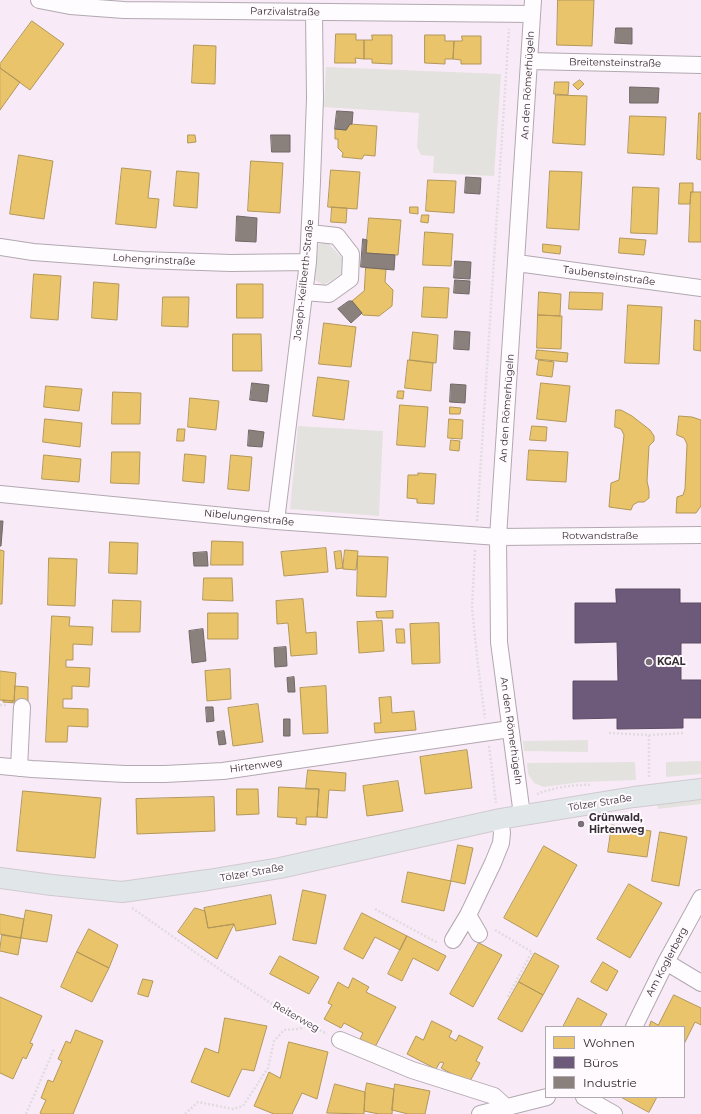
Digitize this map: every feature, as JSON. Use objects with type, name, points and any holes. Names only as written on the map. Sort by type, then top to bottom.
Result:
[{"type":"main road","name":"Tölzer Straße","points":[[0,878],[122,892],[280,868],[522,815],[634,797],[701,789]]},
{"type":"street","name":"Parzivalstraße","points":[[39,0],[70,6],[124,10],[314,12],[533,7]]},
{"type":"street","name":"An den Römerhügeln","points":[[522,815],[499,642],[498,537],[533,7]]},
{"type":"street","name":"Joseph-Keilberth-Straße","points":[[276,522],[308,262],[315,98],[314,12]]},
{"type":"street","name":"Breitensteinstraße","points":[[530,62],[701,65]]},
{"type":"street","points":[[304,292],[329,294],[350,279],[351,254],[337,236],[310,233]]},
{"type":"street","name":"Lohengrinstraße","points":[[0,247],[33,252],[142,260],[231,263],[308,262]]},
{"type":"street","name":"Taubensteinstraße","points":[[517,263],[701,288]]},
{"type":"street","name":"Nibelungenstraße","points":[[0,494],[276,522],[498,537]]},
{"type":"street","name":"Rotwandstraße","points":[[498,537],[701,535]]},
{"type":"street","points":[[19,768],[22,707]]},
{"type":"street","name":"Hirtenweg","points":[[0,766],[125,774],[165,774],[223,771],[510,729]]},
{"type":"street","points":[[453,940],[468,915],[501,843],[502,833],[500,819]]},
{"type":"street","name":"Am Koglerberg","points":[[634,1026],[666,962],[701,898]]},
{"type":"street","points":[[468,915],[486,932]]},
{"type":"street","points":[[666,962],[701,983]]},
{"type":"street","points":[[340,1040],[412,1070],[494,1096],[507,1108]]},
{"type":"street","points":[[480,1114],[545,1098]]},
{"type":"street","points":[[592,1103],[614,1114]]},
{"type":"path","points":[[609,733],[649,735],[686,734]]},
{"type":"path","points":[[649,735],[649,782]]},
{"type":"path","name":"Reiterweg","points":[[122,892],[126,904],[229,976],[281,1010],[340,1040]]},
{"type":"path","points":[[375,909],[441,944],[453,940]]},
{"type":"path","points":[[486,932],[532,952],[507,998]]},
{"type":"path","points":[[185,1114],[198,1102],[233,1109],[243,1106],[268,1068],[274,1040],[284,1030],[300,1029],[308,1024]]},
{"type":"path","points":[[26,1114],[54,1049]]},
{"type":"shaded area","points":[[326,67],[501,74],[494,176],[433,173],[434,156],[421,155],[417,147],[419,113],[324,107]]},
{"type":"shaded area","points":[[326,241],[342,258],[341,274],[324,285],[315,280],[318,245]]},
{"type":"shaded area","points":[[298,426],[383,431],[379,516],[290,509]]},
{"type":"shaded area","points":[[588,740],[588,752],[524,751],[523,741]]},
{"type":"shaded area","points":[[701,761],[701,774],[666,777],[666,762]]},
{"type":"shaded area","points":[[635,762],[636,780],[581,782],[544,787],[534,783],[528,774],[527,763]]},
{"type":"shaded area","points":[[701,800],[701,804],[658,809],[657,804]]},
{"type":"building: Wohnen","points":[[558,0],[594,0],[592,46],[557,45]]},
{"type":"building: Wohnen","points":[[32,21],[64,44],[30,90],[0,68],[0,64]]},
{"type":"building: Wohnen","points":[[336,34],[356,34],[356,40],[364,40],[364,59],[355,58],[356,63],[335,63]]},
{"type":"building: Wohnen","points":[[372,35],[392,35],[392,64],[372,63],[372,59],[364,59],[364,40],[372,40]]},
{"type":"building: Wohnen","points":[[425,35],[445,35],[445,41],[454,41],[453,59],[445,59],[445,64],[425,63]]},
{"type":"building: Wohnen","points":[[462,36],[481,36],[481,64],[461,64],[461,60],[453,59],[454,41],[462,41]]},
{"type":"building: Wohnen","points":[[194,45],[216,46],[215,84],[192,83]]},
{"type":"building: Wohnen","points":[[0,68],[20,82],[0,110]]},
{"type":"building: Wohnen","points":[[580,80],[584,84],[578,90],[573,85]]},
{"type":"building: Wohnen","points":[[555,82],[569,82],[568,95],[554,94]]},
{"type":"building: Wohnen","points":[[556,95],[587,96],[585,145],[553,143]]},
{"type":"building: Wohnen","points":[[699,113],[701,113],[701,160],[697,159]]},
{"type":"building: Wohnen","points":[[630,116],[666,117],[664,155],[628,153]]},
{"type":"building: Wohnen","points":[[350,124],[377,126],[375,156],[364,155],[362,159],[342,157],[343,153],[338,148],[338,139],[335,139],[335,129],[346,130]]},
{"type":"building: Wohnen","points":[[188,135],[195,135],[196,142],[188,143]]},
{"type":"building: Wohnen","points":[[19,155],[53,161],[44,219],[10,214]]},
{"type":"building: Wohnen","points":[[251,161],[283,163],[280,213],[248,211]]},
{"type":"building: Wohnen","points":[[122,168],[151,171],[148,198],[159,199],[156,228],[116,224]]},
{"type":"building: Wohnen","points":[[331,170],[360,172],[357,209],[328,207]]},
{"type":"building: Wohnen","points":[[177,171],[199,173],[197,208],[174,206]]},
{"type":"building: Wohnen","points":[[550,171],[582,172],[579,230],[547,228]]},
{"type":"building: Wohnen","points":[[428,180],[456,181],[454,213],[426,211]]},
{"type":"building: Wohnen","points":[[680,183],[693,183],[693,192],[691,192],[690,204],[679,204]]},
{"type":"building: Wohnen","points":[[633,187],[659,188],[657,234],[631,233]]},
{"type":"building: Wohnen","points":[[691,192],[701,192],[701,242],[689,242]]},
{"type":"building: Wohnen","points":[[332,207],[347,208],[346,223],[331,222]]},
{"type":"building: Wohnen","points":[[410,207],[418,207],[418,214],[410,213]]},
{"type":"building: Wohnen","points":[[422,215],[429,215],[428,223],[421,222]]},
{"type":"building: Wohnen","points":[[369,218],[401,220],[398,255],[366,253]]},
{"type":"building: Wohnen","points":[[425,232],[453,234],[451,266],[423,265]]},
{"type":"building: Wohnen","points":[[620,238],[646,240],[644,255],[619,253]]},
{"type":"building: Wohnen","points":[[543,244],[561,246],[560,254],[543,252]]},
{"type":"building: Wohnen","points":[[366,268],[386,269],[385,282],[393,290],[392,306],[379,316],[363,315],[352,301],[364,291]]},
{"type":"building: Wohnen","points":[[34,274],[61,276],[58,320],[31,318]]},
{"type":"building: Wohnen","points":[[94,282],[119,284],[117,320],[92,318]]},
{"type":"building: Wohnen","points":[[237,284],[263,284],[263,318],[237,318]]},
{"type":"building: Wohnen","points":[[424,287],[449,288],[447,318],[422,317]]},
{"type":"building: Wohnen","points":[[539,292],[561,294],[560,316],[538,315]]},
{"type":"building: Wohnen","points":[[570,292],[603,293],[602,310],[569,309]]},
{"type":"building: Wohnen","points":[[163,297],[189,297],[188,327],[162,326]]},
{"type":"building: Wohnen","points":[[628,305],[662,307],[659,364],[625,363]]},
{"type":"building: Wohnen","points":[[538,315],[562,316],[561,349],[537,348]]},
{"type":"building: Wohnen","points":[[695,320],[701,321],[701,351],[694,350]]},
{"type":"building: Wohnen","points":[[324,323],[356,327],[351,367],[319,364]]},
{"type":"building: Wohnen","points":[[413,332],[438,335],[436,363],[410,360]]},
{"type":"building: Wohnen","points":[[233,334],[261,334],[262,371],[233,371]]},
{"type":"building: Wohnen","points":[[537,350],[568,353],[567,362],[536,359]]},
{"type":"building: Wohnen","points":[[408,360],[433,363],[431,391],[405,388]]},
{"type":"building: Wohnen","points":[[539,360],[554,362],[552,377],[537,375]]},
{"type":"building: Wohnen","points":[[318,377],[349,381],[344,420],[313,416]]},
{"type":"building: Wohnen","points":[[541,383],[570,386],[566,422],[537,419]]},
{"type":"building: Wohnen","points":[[46,386],[82,389],[79,411],[44,407]]},
{"type":"building: Wohnen","points":[[398,391],[404,391],[403,399],[397,398]]},
{"type":"building: Wohnen","points":[[113,392],[141,393],[140,424],[112,424]]},
{"type":"building: Wohnen","points":[[190,398],[219,401],[216,430],[188,427]]},
{"type":"building: Wohnen","points":[[400,405],[428,407],[425,447],[397,445]]},
{"type":"building: Wohnen","points":[[450,407],[461,408],[460,414],[450,414]]},
{"type":"building: Wohnen","points":[[616,410],[621,410],[632,416],[650,430],[654,436],[654,441],[649,446],[647,481],[649,498],[644,502],[638,502],[633,505],[631,510],[609,507],[611,483],[619,480],[624,435],[621,429],[615,427]]},
{"type":"building: Wohnen","points":[[679,416],[692,417],[701,420],[701,506],[696,513],[676,513],[677,497],[683,495],[685,489],[687,444],[684,438],[677,435]]},
{"type":"building: Wohnen","points":[[45,419],[82,423],[80,447],[43,442]]},
{"type":"building: Wohnen","points":[[449,419],[463,420],[462,439],[448,438]]},
{"type":"building: Wohnen","points":[[532,426],[547,427],[546,441],[530,440]]},
{"type":"building: Wohnen","points":[[178,429],[185,429],[184,441],[177,441]]},
{"type":"building: Wohnen","points":[[451,440],[460,441],[459,451],[450,450]]},
{"type":"building: Wohnen","points":[[529,450],[568,452],[566,482],[527,480]]},
{"type":"building: Wohnen","points":[[112,452],[140,452],[139,484],[111,483]]},
{"type":"building: Wohnen","points":[[185,454],[206,456],[204,483],[183,481]]},
{"type":"building: Wohnen","points":[[44,455],[81,459],[79,482],[42,479]]},
{"type":"building: Wohnen","points":[[231,455],[252,457],[249,491],[228,489]]},
{"type":"building: Wohnen","points":[[418,473],[436,474],[434,504],[417,503],[417,499],[407,498],[408,475],[418,475]]},
{"type":"building: Wohnen","points":[[212,541],[243,542],[243,565],[211,565]]},
{"type":"building: Wohnen","points":[[110,542],[138,543],[137,574],[109,573]]},
{"type":"building: Wohnen","points":[[326,548],[328,572],[284,576],[281,552]]},
{"type":"building: Wohnen","points":[[0,550],[4,551],[2,604],[0,604]]},
{"type":"building: Wohnen","points":[[345,550],[358,551],[356,570],[343,569]]},
{"type":"building: Wohnen","points":[[341,551],[343,568],[336,569],[334,552]]},
{"type":"building: Wohnen","points":[[358,556],[388,557],[386,597],[357,596]]},
{"type":"building: Wohnen","points":[[49,558],[77,559],[75,606],[48,605]]},
{"type":"building: Wohnen","points":[[204,578],[232,578],[233,601],[203,600]]},
{"type":"building: Wohnen","points":[[303,599],[306,633],[316,632],[317,654],[291,656],[288,623],[277,624],[276,601]]},
{"type":"building: Wohnen","points":[[113,600],[141,601],[140,632],[112,632]]},
{"type":"building: Wohnen","points":[[393,611],[393,618],[377,618],[376,612]]},
{"type":"building: Wohnen","points":[[208,613],[238,613],[238,639],[208,639]]},
{"type":"building: Wohnen","points":[[52,616],[70,617],[69,626],[93,627],[92,645],[73,644],[73,660],[66,660],[66,667],[90,668],[89,687],[72,686],[72,699],[63,699],[63,708],[88,709],[88,727],[68,726],[67,742],[46,742]]},
{"type":"building: Wohnen","points":[[382,621],[384,651],[359,653],[357,622]]},
{"type":"building: Wohnen","points":[[439,623],[440,663],[412,664],[410,624]]},
{"type":"building: Wohnen","points":[[396,629],[404,629],[405,643],[397,643]]},
{"type":"building: Wohnen","points":[[230,669],[231,699],[207,701],[205,671]]},
{"type":"building: Wohnen","points":[[0,671],[16,673],[14,701],[0,700]]},
{"type":"building: Wohnen","points":[[15,686],[28,687],[28,704],[3,702],[3,700],[14,701]]},
{"type":"building: Wohnen","points":[[326,686],[328,733],[303,734],[300,688]]},
{"type":"building: Wohnen","points":[[391,697],[392,713],[414,711],[416,730],[375,733],[374,723],[381,723],[379,698]]},
{"type":"building: Wohnen","points":[[258,704],[263,742],[233,746],[228,708]]},
{"type":"building: Wohnen","points":[[467,750],[472,788],[425,794],[420,757]]},
{"type":"building: Wohnen","points":[[308,770],[346,773],[345,791],[329,790],[327,818],[317,817],[319,789],[306,789]]},
{"type":"building: Wohnen","points":[[398,781],[403,811],[367,816],[363,786]]},
{"type":"building: Wohnen","points":[[279,787],[319,789],[317,817],[306,817],[306,825],[296,824],[297,818],[278,817]]},
{"type":"building: Wohnen","points":[[237,789],[258,789],[259,814],[237,815]]},
{"type":"building: Wohnen","points":[[23,791],[101,798],[95,858],[17,851]]},
{"type":"building: Wohnen","points":[[214,797],[215,831],[137,834],[136,799]]},
{"type":"building: Wohnen","points":[[612,825],[651,831],[647,857],[608,852]]},
{"type":"building: Wohnen","points":[[660,832],[687,837],[679,886],[652,881]]},
{"type":"building: Wohnen","points":[[458,845],[473,848],[465,884],[451,881]]},
{"type":"building: Wohnen","points":[[544,846],[577,865],[537,937],[504,918]]},
{"type":"building: Wohnen","points":[[408,872],[451,881],[444,911],[402,902]]},
{"type":"building: Wohnen","points":[[629,884],[662,903],[630,958],[597,939]]},
{"type":"building: Wohnen","points":[[303,890],[326,895],[316,944],[293,940]]},
{"type":"building: Wohnen","points":[[271,895],[276,924],[236,931],[234,924],[208,928],[204,908]]},
{"type":"building: Wohnen","points":[[195,908],[205,911],[208,928],[234,924],[217,959],[178,932]]},
{"type":"building: Wohnen","points":[[26,910],[52,915],[47,942],[21,938]]},
{"type":"building: Wohnen","points":[[362,913],[407,936],[400,950],[375,937],[363,959],[344,949]]},
{"type":"building: Wohnen","points":[[0,914],[24,919],[21,938],[0,934]]},
{"type":"building: Wohnen","points":[[89,929],[118,945],[109,968],[77,952]]},
{"type":"building: Wohnen","points":[[2,935],[21,938],[18,955],[0,951]]},
{"type":"building: Wohnen","points":[[407,936],[446,956],[438,971],[413,958],[402,981],[388,974]]},
{"type":"building: Wohnen","points":[[479,943],[502,955],[473,1007],[450,994]]},
{"type":"building: Wohnen","points":[[77,952],[109,968],[92,1002],[61,987]]},
{"type":"building: Wohnen","points":[[535,953],[559,966],[543,995],[519,982]]},
{"type":"building: Wohnen","points":[[280,956],[319,977],[309,994],[270,974]]},
{"type":"building: Wohnen","points":[[603,962],[618,971],[607,991],[591,982]]},
{"type":"building: Wohnen","points":[[353,978],[369,987],[366,992],[396,1007],[375,1047],[360,1039],[363,1033],[344,1023],[341,1028],[324,1019],[332,1005],[328,1003],[338,982],[348,988]]},
{"type":"building: Wohnen","points":[[143,979],[153,981],[148,997],[138,994]]},
{"type":"building: Wohnen","points":[[519,982],[543,995],[522,1032],[498,1019]]},
{"type":"building: Wohnen","points":[[674,995],[701,1008],[701,1025],[695,1022],[685,1042],[685,1026],[649,1026],[651,1021],[658,1025]]},
{"type":"building: Wohnen","points":[[0,997],[42,1016],[30,1043],[33,1044],[26,1059],[23,1057],[13,1079],[0,1073]]},
{"type":"building: Wohnen","points":[[578,998],[607,1014],[601,1026],[564,1026]]},
{"type":"building: Wohnen","points":[[225,1018],[267,1026],[254,1071],[242,1069],[229,1097],[191,1082],[205,1048],[218,1053]]},
{"type":"building: Wohnen","points":[[432,1021],[452,1031],[449,1037],[456,1041],[459,1035],[483,1047],[476,1061],[480,1063],[469,1083],[441,1068],[444,1063],[440,1062],[436,1069],[407,1054],[416,1036],[423,1040]]},
{"type":"building: Wohnen","points":[[76,1030],[103,1041],[73,1114],[42,1114],[40,1113],[46,1100],[41,1098],[48,1080],[53,1082],[62,1061],[58,1059],[66,1041],[70,1043]]},
{"type":"building: Wohnen","points":[[289,1042],[328,1052],[317,1099],[302,1093],[292,1114],[274,1114],[254,1106],[269,1072],[280,1078]]},
{"type":"building: Wohnen","points":[[367,1083],[394,1089],[392,1114],[379,1114],[364,1111]]},
{"type":"building: Wohnen","points":[[335,1084],[365,1092],[364,1114],[327,1113]]},
{"type":"building: Wohnen","points":[[395,1084],[430,1091],[425,1114],[408,1114],[392,1110]]},
{"type":"building: Wohnen","points":[[623,1098],[656,1098],[649,1112]]},
{"type":"building: Büros","name":"KGAL","points":[[616,589],[680,589],[680,603],[701,603],[701,643],[681,643],[681,680],[701,680],[701,718],[683,718],[683,728],[617,729],[617,718],[573,719],[573,681],[618,681],[617,642],[575,643],[575,603],[616,603]]},
{"type":"building: Industrie","points":[[616,28],[632,28],[632,44],[615,43]]},
{"type":"building: Industrie","points":[[630,87],[659,88],[658,103],[630,103]]},
{"type":"building: Industrie","points":[[337,111],[353,112],[352,124],[350,124],[346,130],[335,129]]},
{"type":"building: Industrie","points":[[271,135],[290,135],[290,152],[272,152]]},
{"type":"building: Industrie","points":[[466,177],[481,178],[480,194],[465,193]]},
{"type":"building: Industrie","points":[[237,216],[257,218],[256,242],[236,241]]},
{"type":"building: Industrie","points":[[363,239],[367,240],[366,253],[395,255],[394,270],[361,267]]},
{"type":"building: Industrie","points":[[455,261],[471,262],[470,279],[454,278]]},
{"type":"building: Industrie","points":[[455,280],[470,281],[469,294],[454,293]]},
{"type":"building: Industrie","points":[[349,301],[352,301],[362,313],[351,323],[338,309]]},
{"type":"building: Industrie","points":[[455,331],[470,332],[469,350],[454,349]]},
{"type":"building: Industrie","points":[[252,383],[269,385],[267,402],[250,400]]},
{"type":"building: Industrie","points":[[451,384],[466,385],[465,403],[450,402]]},
{"type":"building: Industrie","points":[[249,430],[264,432],[262,447],[248,446]]},
{"type":"building: Industrie","points":[[0,521],[3,521],[1,546],[0,546]]},
{"type":"building: Industrie","points":[[207,552],[208,566],[194,566],[193,553]]},
{"type":"building: Industrie","points":[[203,629],[206,661],[192,663],[189,631]]},
{"type":"building: Industrie","points":[[286,647],[287,666],[275,667],[274,648]]},
{"type":"building: Industrie","points":[[294,677],[295,692],[288,692],[287,678]]},
{"type":"building: Industrie","points":[[206,707],[213,707],[214,721],[207,722]]},
{"type":"building: Industrie","points":[[284,719],[290,719],[290,736],[284,736]]},
{"type":"building: Industrie","points":[[224,731],[226,744],[219,745],[217,732]]},
{"type":"place","name":"KGAL","points":[[649,662]]},
{"type":"place","name":"Grünwald, Hirtenweg","points":[[581,824]]}]
